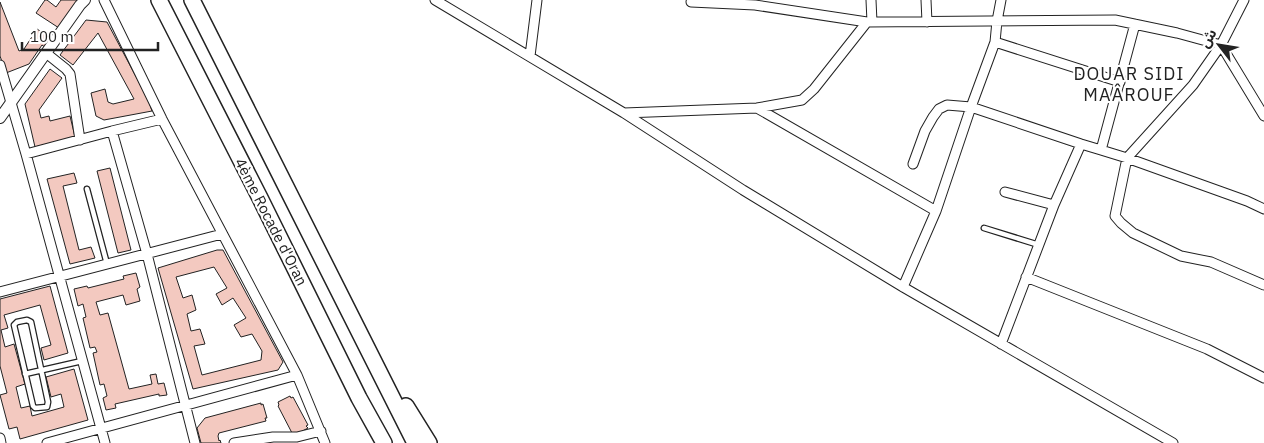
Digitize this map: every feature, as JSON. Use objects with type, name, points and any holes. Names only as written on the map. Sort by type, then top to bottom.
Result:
[{"type":"highway","name":"4ème Rocade d'Oran","points":[[159,0],[359,398],[384,443]]},
{"type":"highway","name":"4ème Rocade d'Oran","points":[[192,0],[415,443]]},
{"type":"highway","points":[[358,332],[393,383],[429,443]]},
{"type":"highway","points":[[359,398],[376,443]]},
{"type":"street","points":[[0,118],[85,0]]},
{"type":"street","points":[[104,0],[162,119],[297,375],[325,443]]},
{"type":"street","points":[[435,0],[624,113],[743,190],[903,287],[1173,443]]},
{"type":"street","points":[[530,56],[537,0]]},
{"type":"street","points":[[624,113],[757,108],[802,100],[869,22],[870,0]]},
{"type":"street","points":[[926,0],[927,22]]},
{"type":"street","points":[[903,287],[936,211],[995,42],[1001,0]]},
{"type":"street","points":[[1244,0],[1221,45],[1193,85],[1127,158],[1115,216],[1134,233],[1180,256],[1211,262],[1264,285]]},
{"type":"street","points":[[691,2],[754,4],[869,22],[1115,20],[1177,33],[1221,45],[1264,116]]},
{"type":"street","points":[[1102,150],[1135,24]]},
{"type":"street","points":[[995,42],[1120,82]]},
{"type":"street","points":[[46,53],[70,74],[80,140]]},
{"type":"street","points":[[0,65],[12,102],[105,443]]},
{"type":"street","points":[[913,164],[925,131],[940,109],[947,105],[971,107],[1127,158],[1247,201],[1264,209]]},
{"type":"street","points":[[757,108],[936,211]]},
{"type":"street","points":[[26,154],[162,119]]},
{"type":"street","points":[[112,131],[147,254],[195,443]]},
{"type":"street","points":[[1001,344],[1054,205],[1081,144]]},
{"type":"street","points":[[1005,192],[1054,205]]},
{"type":"street","points":[[0,292],[222,234]]},
{"type":"street","points":[[1026,277],[1207,349],[1264,378]]},
{"type":"street","points":[[47,443],[297,375]]},
{"type":"street","points":[[234,443],[272,437],[297,437],[321,431]]},
{"type":"street","points":[[0,438],[1,443]]},
{"type":"lane","points":[[87,189],[107,264]]},
{"type":"lane","points":[[984,228],[1039,246]]},
{"type":"lane","points":[[27,320],[31,322],[41,370],[48,407],[35,408],[32,406],[14,325],[17,322],[27,320]]},
{"type":"lane","points":[[25,374],[82,361]]},
{"type":"building","points":[[45,0],[56,7],[61,0],[79,0],[59,28],[36,13]]},
{"type":"building","points":[[0,2],[19,51],[24,49],[37,29],[52,39],[46,48],[42,45],[29,64],[6,73],[0,56]]},
{"type":"building","points":[[86,20],[107,22],[142,88],[144,87],[152,111],[104,120],[96,116],[91,93],[105,89],[108,102],[113,104],[134,99],[98,33],[73,65],[60,55]]},
{"type":"building","points":[[50,69],[62,78],[39,110],[41,118],[49,116],[50,121],[70,116],[75,137],[35,147],[25,104]]},
{"type":"building","points":[[110,168],[131,250],[118,253],[97,171]]},
{"type":"building","points":[[74,173],[77,183],[63,186],[79,250],[91,247],[95,258],[70,264],[47,179]]},
{"type":"building","points":[[217,250],[223,250],[283,362],[278,370],[193,389],[158,268]],"holes":[[[214,267],[227,288],[216,294],[222,305],[233,298],[246,318],[234,325],[241,337],[252,334],[262,351],[261,360],[202,375],[194,346],[205,344],[200,329],[191,331],[187,314],[196,310],[192,295],[183,298],[176,277]]]},
{"type":"building","points":[[136,273],[140,287],[137,289],[140,301],[126,305],[123,295],[96,302],[100,315],[108,313],[129,389],[152,384],[150,375],[156,374],[158,384],[164,383],[167,395],[159,396],[159,394],[115,404],[116,408],[106,410],[103,398],[107,396],[104,384],[100,385],[93,353],[97,352],[95,347],[90,348],[83,318],[86,317],[83,304],[78,306],[74,289],[87,286],[88,288],[124,279],[123,276]]},
{"type":"building","points":[[50,286],[68,353],[44,360],[41,348],[51,345],[40,305],[4,315],[8,328],[1,330],[5,347],[14,344],[25,384],[16,387],[21,408],[30,406],[32,416],[64,407],[61,394],[51,397],[46,377],[74,369],[88,420],[20,439],[17,427],[9,429],[0,395],[7,393],[0,366],[0,299]]},
{"type":"building","points":[[290,396],[291,398],[293,397],[308,425],[306,426],[308,428],[295,435],[292,433],[278,406],[278,402]]},
{"type":"building","points":[[261,403],[267,418],[265,418],[266,421],[219,433],[219,441],[221,443],[201,443],[197,428],[205,418]]},
{"type":"district","name":"DOUAR SIDI MAÂROUF","points":[[1129,84]]}]
